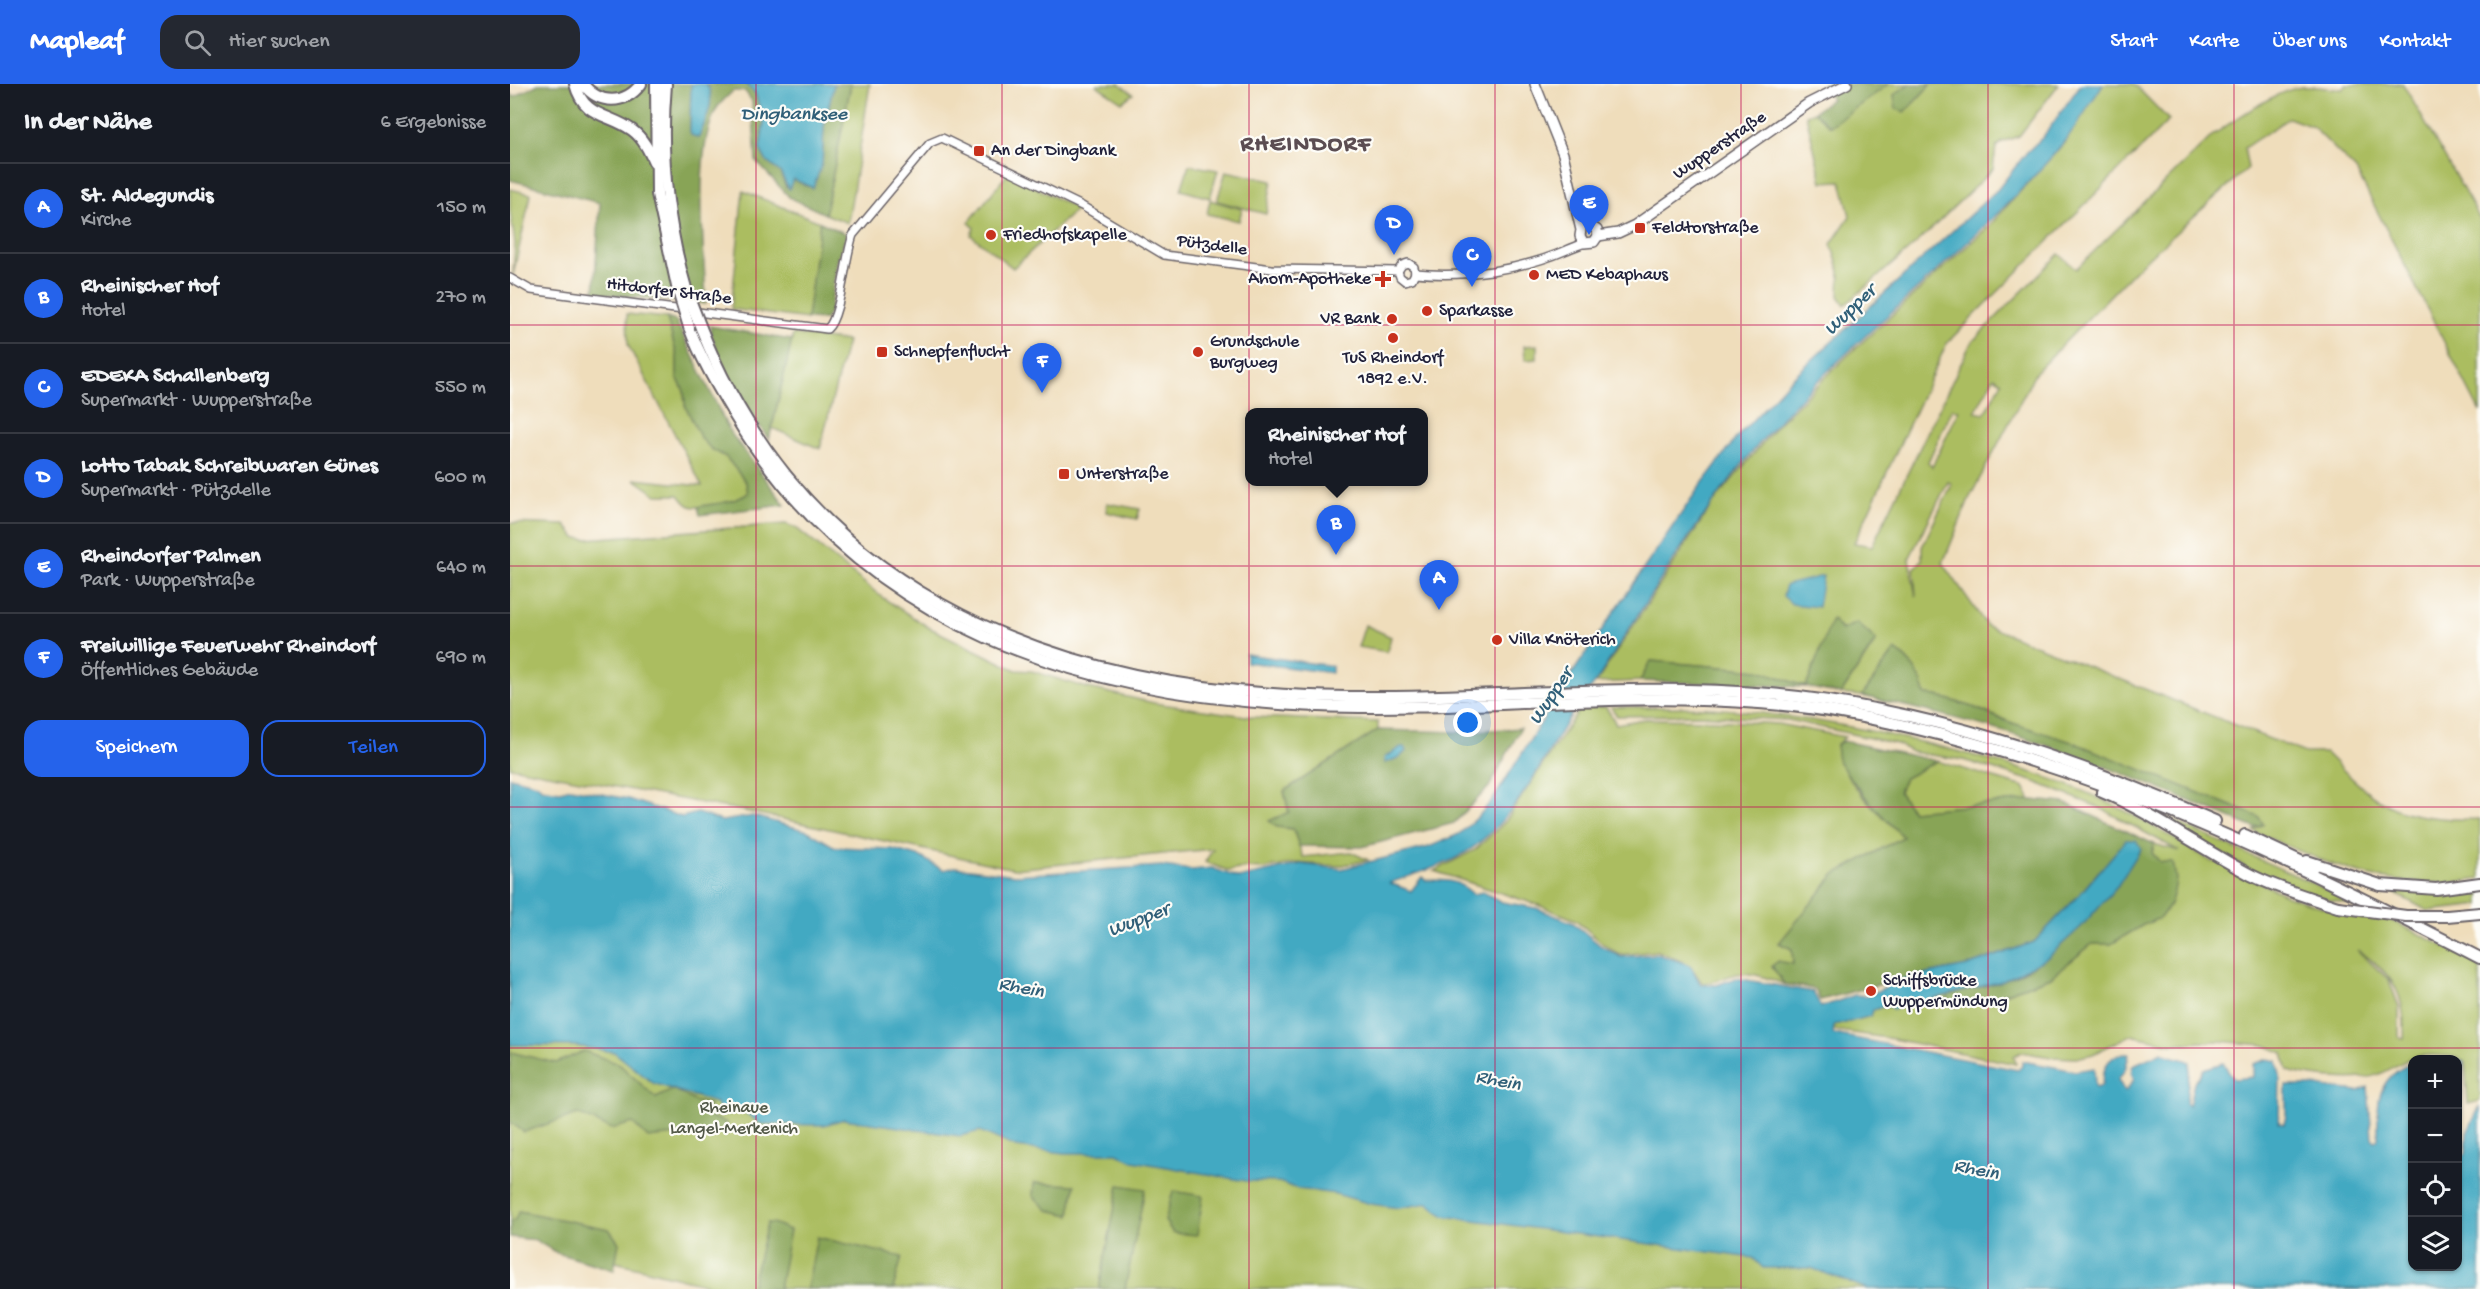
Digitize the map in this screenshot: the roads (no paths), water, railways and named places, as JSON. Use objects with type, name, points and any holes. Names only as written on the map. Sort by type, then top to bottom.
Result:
[{"type":"highway","points":[[575,84],[580,99],[589,109],[634,131],[645,145],[655,167]]},
{"type":"highway","points":[[583,84],[599,98],[616,101],[627,98],[641,84]]},
{"type":"highway","points":[[656,84],[655,167],[660,212],[682,291],[695,328],[754,430],[783,471],[821,514],[863,553],[912,589],[992,631],[1041,650],[1092,664],[1179,683],[1233,691],[1344,697],[1510,697],[1719,690],[1774,695],[1892,712],[1980,734],[2064,760],[2164,799],[2293,856],[2426,922],[2480,957]]},
{"type":"highway","points":[[666,84],[663,135],[668,194],[682,291]]},
{"type":"highway","points":[[1640,693],[1799,706],[1917,728],[2056,766],[2213,828],[2364,898],[2480,957]]},
{"type":"highway","points":[[2011,753],[2137,808],[2253,875],[2299,895],[2338,907],[2406,916],[2480,913]]},
{"type":"highway","points":[[2293,856],[2380,885],[2436,889],[2480,883]]},
{"type":"main road","points":[[1535,84],[1557,137],[1578,217],[1588,234]]},
{"type":"main road","name":"Wupperstraße","points":[[1588,234],[1618,233],[1635,225],[1809,103],[1847,84]]},
{"type":"street","name":"Pützdelle","points":[[827,329],[835,319],[847,251],[853,236],[930,143],[942,138],[1082,206],[1164,255],[1272,269],[1398,271]]},
{"type":"street","name":"Wupperstraße","points":[[1415,273],[1445,275],[1514,266],[1542,259],[1572,247],[1588,234]]},
{"type":"street","points":[[1407,263],[1413,266],[1415,273],[1412,279],[1405,280],[1400,277],[1398,271],[1400,266],[1407,263]]},
{"type":"street","name":"Hitdorfer Straße","points":[[510,278],[531,290],[827,329]]},
{"type":"water","name":"Dingbanksee","points":[[691,84],[706,84],[711,97],[709,111],[699,138],[691,135],[690,131]]},
{"type":"water","name":"Dingbanksee","points":[[745,84],[834,84],[824,126],[822,164],[813,188],[793,179],[789,189],[780,172],[767,162],[760,149],[764,122],[755,93]]},
{"type":"water","points":[[2081,84],[2103,84],[2074,129],[2019,192],[1831,368],[1766,436],[1736,472],[1681,548],[1509,813],[1479,843],[1458,857],[1390,883],[1411,891],[1422,877],[1425,880],[1456,883],[1473,894],[1483,892],[1502,902],[1536,908],[1573,923],[1601,946],[1621,957],[1657,954],[1690,965],[1701,985],[1717,985],[1736,978],[1813,992],[1821,1007],[1855,995],[1867,996],[1886,987],[1887,982],[1967,966],[2034,942],[2079,895],[2126,840],[2136,840],[2141,849],[2118,885],[2081,927],[2047,958],[2003,981],[1893,1009],[1888,1005],[1873,1010],[1871,1016],[1834,1026],[1833,1034],[2018,1070],[2022,1066],[2022,1061],[2075,1071],[2094,1068],[2097,1088],[2102,1085],[2108,1062],[2116,1056],[2129,1054],[2125,1070],[2118,1080],[2125,1092],[2134,1080],[2131,1072],[2133,1065],[2162,1052],[2190,1062],[2186,1104],[2189,1105],[2194,1083],[2204,1069],[2223,1063],[2234,1079],[2253,1077],[2253,1064],[2268,1059],[2277,1061],[2280,1076],[2279,1123],[2284,1124],[2286,1116],[2286,1086],[2313,1086],[2358,1091],[2368,1087],[2372,1138],[2375,1141],[2378,1139],[2381,1094],[2391,1077],[2408,1065],[2408,1271],[2462,1271],[2462,1156],[2466,1153],[2467,1133],[2480,1106],[2480,1289],[1868,1289],[1811,1268],[1763,1268],[1753,1258],[1444,1216],[1428,1203],[1399,1208],[1371,1204],[1336,1194],[1298,1189],[1279,1182],[1246,1181],[1133,1161],[1117,1153],[1064,1153],[1016,1147],[980,1131],[960,1136],[844,1119],[824,1125],[761,1124],[743,1111],[723,1115],[716,1103],[653,1083],[614,1052],[576,1046],[510,1045],[510,777],[538,784],[541,788],[560,791],[571,788],[628,799],[682,817],[697,813],[722,821],[753,816],[808,831],[835,847],[892,849],[921,857],[943,870],[955,867],[1015,875],[1162,866],[1192,870],[1212,868],[1239,878],[1301,864],[1341,869],[1429,847],[1459,834],[1494,798],[1567,681],[1698,489],[1737,437],[1789,381],[1998,189],[2027,152],[2043,137]]},
{"type":"water","points":[[1823,576],[1818,607],[1792,604],[1783,596],[1786,585]]},
{"type":"water","points":[[1246,654],[1332,666],[1332,673],[1246,662]]},
{"type":"water","points":[[1404,747],[1406,751],[1400,757],[1385,763],[1384,758]]},
{"type":"place","name":"An der Dingbank","points":[[979,151]]},
{"type":"place","name":"Feldtorstraße","points":[[1640,228]]},
{"type":"place","name":"Friedhofskapelle","points":[[991,235]]},
{"type":"place","name":"Rheindorfer Palmen","points":[[1589,235]]},
{"type":"place","name":"Lotto Tabak Schreibwaren Günes","points":[[1394,255]]},
{"type":"place","name":"MED Kebaphaus","points":[[1534,275]]},
{"type":"place","name":"Ahorn-Apotheke","points":[[1383,279]]},
{"type":"place","name":"EDEKA Schallenberg","points":[[1472,287]]},
{"type":"place","name":"Sparkasse","points":[[1427,311]]},
{"type":"place","name":"VR Bank","points":[[1392,319]]},
{"type":"place","name":"TuS Rheindorf 1892 e.V.","points":[[1393,338]]},
{"type":"place","name":"Schnepfenflucht","points":[[882,352]]},
{"type":"place","name":"Grundschule Burgweg","points":[[1198,352]]},
{"type":"place","name":"Freiwillige Feuerwehr Rheindorf","points":[[1042,393]]},
{"type":"place","name":"Unterstraße","points":[[1064,474]]},
{"type":"place","name":"Rheinischer Hof","points":[[1336,555]]},
{"type":"place","name":"St. Aldegundis","points":[[1439,610]]},
{"type":"place","name":"Villa Knöterich","points":[[1497,640]]},
{"type":"place","name":"Schiffsbrücke Wuppermündung","points":[[1871,991]]},
{"type":"district","name":"RHEINDORF","points":[[1306,145]]},
{"type":"water label","name":"Wupper","points":[[1851,311]]},
{"type":"water label","name":"Wupper","points":[[1552,697]]},
{"type":"water label","name":"Wupper","points":[[1139,921]]},
{"type":"water label","name":"Rhein","points":[[1021,989]]},
{"type":"water label","name":"Rhein","points":[[1498,1082]]},
{"type":"water label","name":"Rhein","points":[[1976,1171]]},
{"type":"park label","name":"Rheinaue Langel-Merkenich","points":[[734,1118]]}]
